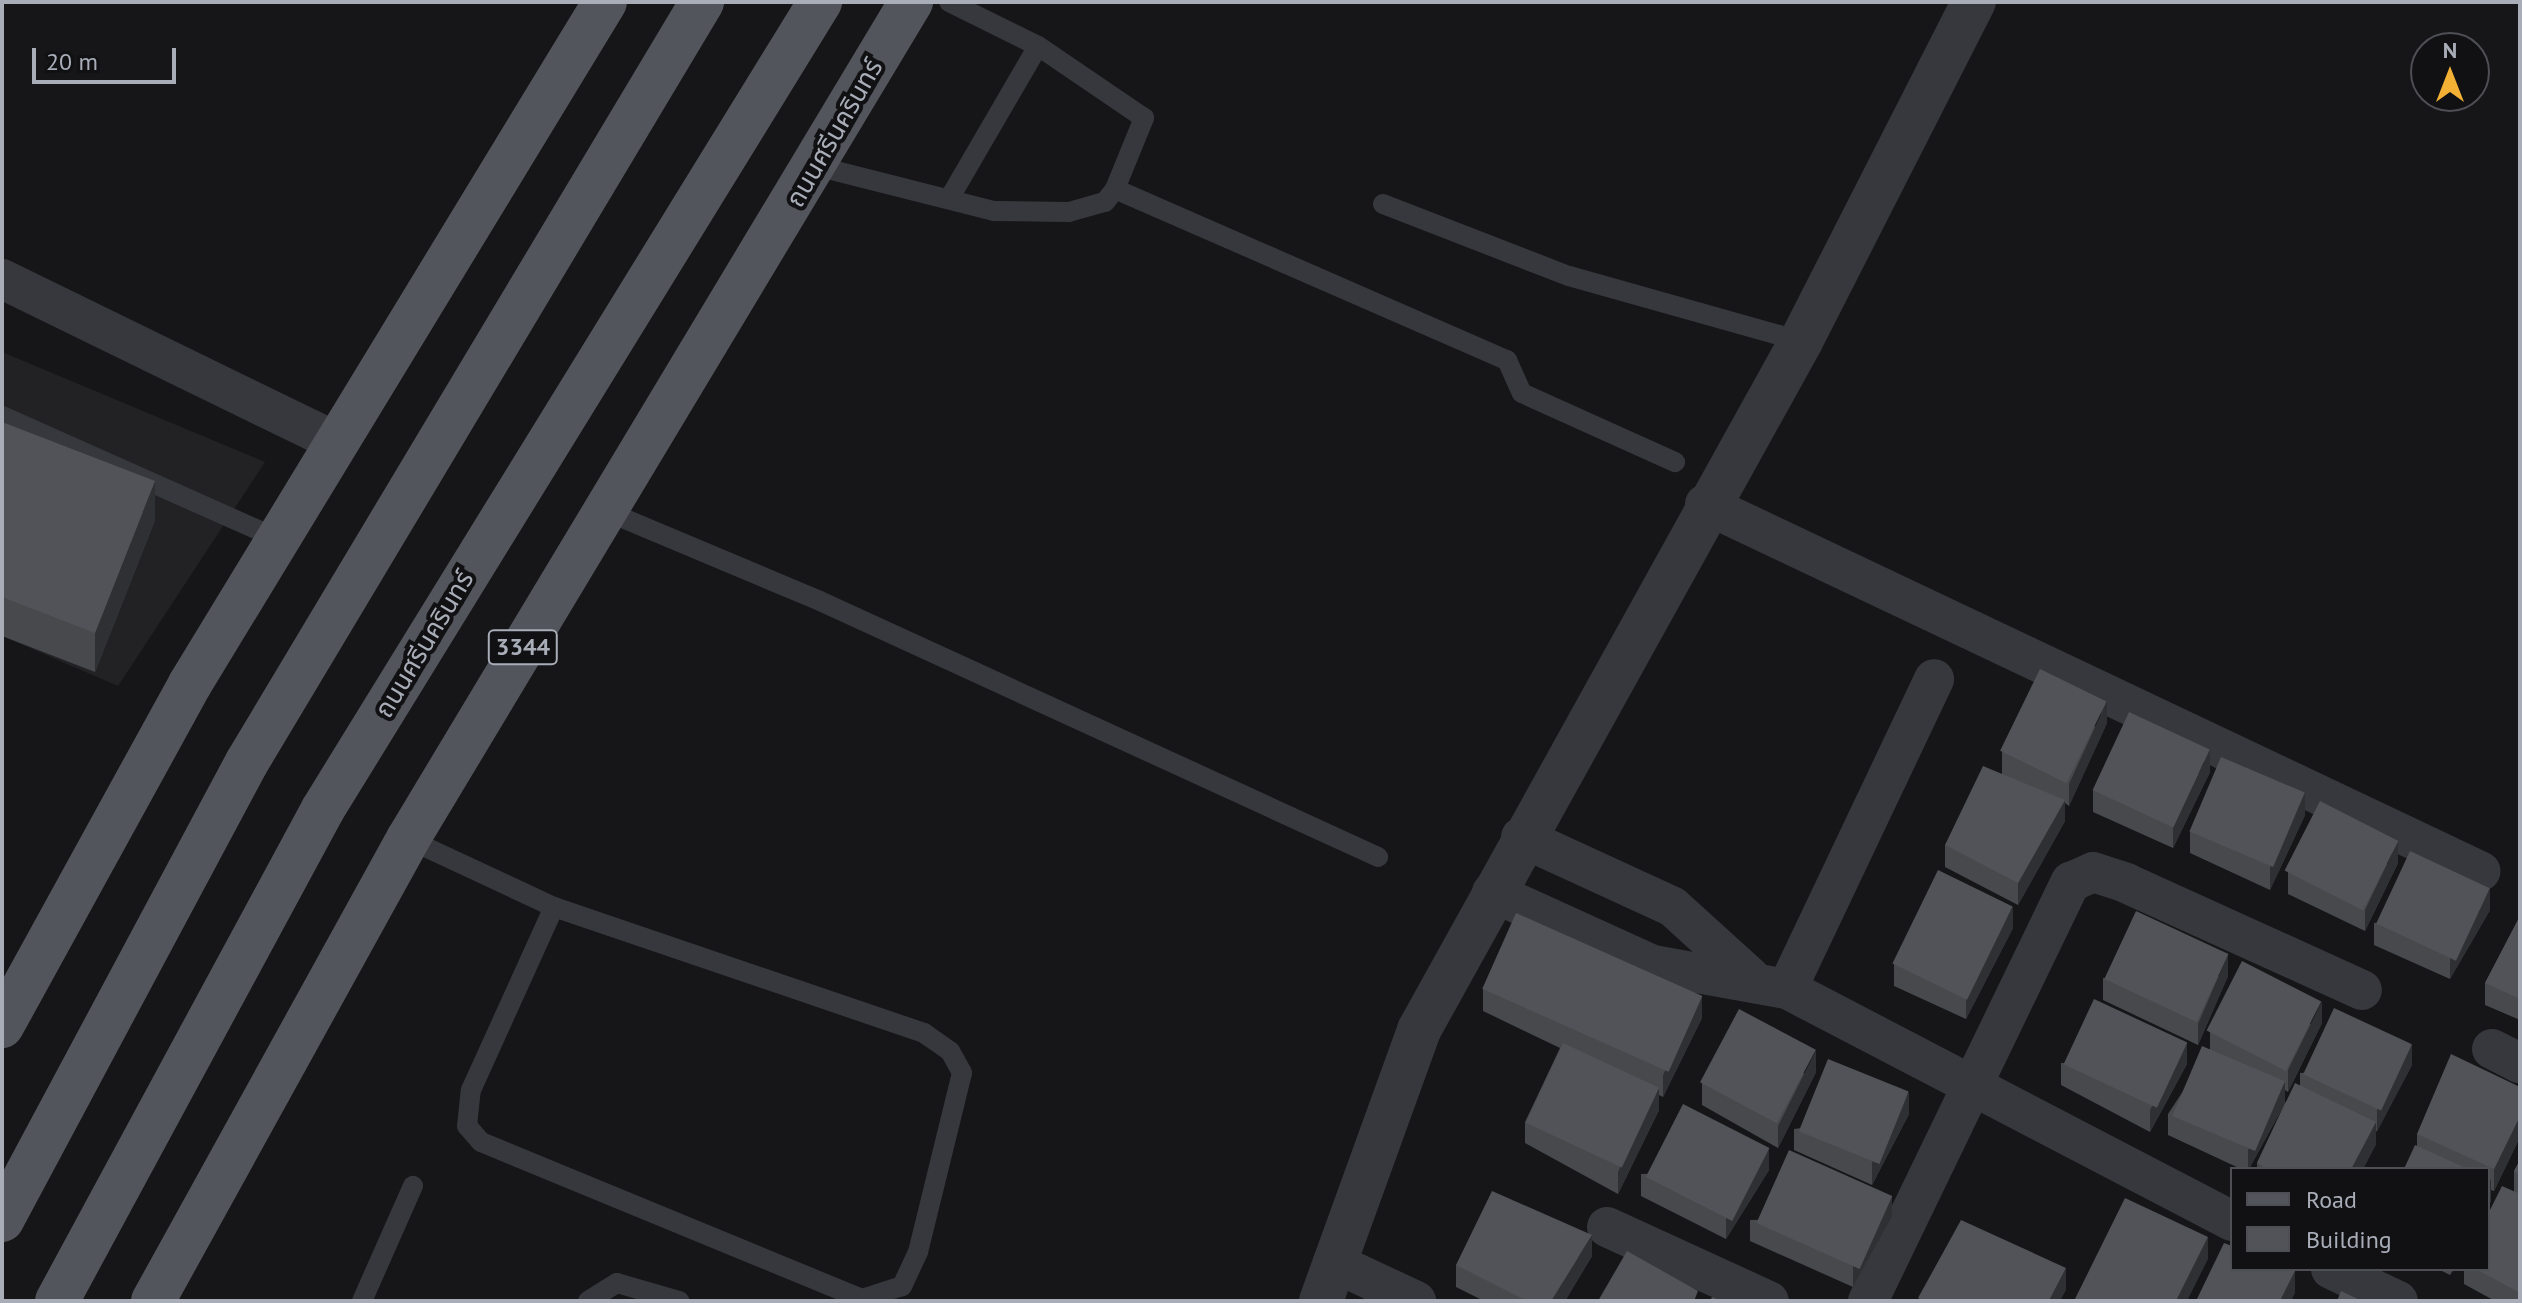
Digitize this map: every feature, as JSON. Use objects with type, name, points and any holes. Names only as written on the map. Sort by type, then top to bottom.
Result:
[{"type":"main road","points":[[2,1026],[278,539],[605,2]]},
{"type":"main road","points":[[2,1220],[247,762],[702,2]]},
{"type":"main road","name":"ถนนศรีนครินทร์","points":[[62,1290],[323,809],[820,2]]},
{"type":"main road","name":"ถนนศรีนครินทร์","points":[[153,1301],[408,839],[816,166],[911,2]]},
{"type":"street","points":[[1416,1301],[1327,1282],[1419,1030],[1521,837],[1705,504],[1801,341],[1974,2]]},
{"type":"street","points":[[2,279],[336,442]]},
{"type":"street","points":[[1705,504],[2480,871]]},
{"type":"street","points":[[1769,984],[1934,679]]},
{"type":"street","points":[[1521,837],[1673,907],[1769,984],[2230,1220]]},
{"type":"street","points":[[1868,1301],[1977,1088],[2071,882],[2093,872],[2362,990]]},
{"type":"street","points":[[1492,892],[1653,965],[1769,984]]},
{"type":"street","points":[[1607,1227],[1769,1301]]},
{"type":"street","points":[[2335,1271],[2398,1301]]},
{"type":"lane","points":[[816,166],[994,211],[1069,212],[1105,202],[1115,189],[1144,118],[1038,46],[949,2]]},
{"type":"lane","points":[[949,199],[1038,46]]},
{"type":"lane","points":[[1115,189],[1507,360],[1522,393],[1675,462]]},
{"type":"lane","points":[[1383,204],[1569,276],[1801,341]]},
{"type":"lane","points":[[2,416],[278,539]]},
{"type":"lane","points":[[606,511],[820,601],[1378,857]]},
{"type":"lane","points":[[408,839],[554,907],[924,1033],[950,1051],[962,1073],[918,1252],[902,1286],[862,1299],[481,1142],[467,1126],[471,1090],[554,907]]},
{"type":"lane","points":[[362,1301],[413,1186]]},
{"type":"lane","points":[[588,1301],[617,1283],[679,1301]]},
{"type":"shaded area","points":[[2,352],[265,462],[118,686],[2,636]]},
{"type":"building","points":[[2,422],[155,481],[95,633],[2,597]]},
{"type":"building","points":[[2040,669],[2107,701],[2067,783],[2000,751]]},
{"type":"building","points":[[2129,712],[2210,750],[2173,828],[2093,790]]},
{"type":"building","points":[[2221,757],[2305,793],[2273,867],[2189,832]]},
{"type":"building","points":[[1983,766],[2065,800],[2018,883],[1945,845]]},
{"type":"building","points":[[2320,801],[2398,841],[2363,910],[2285,870]]},
{"type":"building","points":[[2410,851],[2490,888],[2456,961],[2376,924]]},
{"type":"building","points":[[1938,870],[2013,906],[1967,1000],[1892,963]]},
{"type":"building","points":[[2136,911],[2228,954],[2197,1022],[2104,979]]},
{"type":"building","points":[[1516,913],[1702,996],[1669,1072],[1482,989]]},
{"type":"building","points":[[2520,916],[2520,999],[2485,983]]},
{"type":"building","points":[[2242,961],[2321,1001],[2286,1071],[2207,1030]]},
{"type":"building","points":[[2094,999],[2187,1043],[2157,1108],[2064,1064]]},
{"type":"building","points":[[2334,1008],[2412,1044],[2381,1111],[2303,1074]]},
{"type":"building","points":[[1739,1009],[1816,1050],[1777,1123],[1700,1082]]},
{"type":"building","points":[[1563,1043],[1659,1088],[1622,1168],[1526,1123]]},
{"type":"building","points":[[2202,1046],[2285,1081],[2255,1151],[2172,1116]]},
{"type":"building","points":[[2451,1054],[2520,1087],[2520,1116],[2494,1169],[2417,1134]]},
{"type":"building","points":[[1828,1059],[1909,1092],[1879,1164],[1799,1131]]},
{"type":"building","points":[[2295,1083],[2376,1122],[2352,1167],[2264,1167],[2257,1163]]},
{"type":"building","points":[[1683,1104],[1769,1148],[1732,1221],[1646,1177]]},
{"type":"building","points":[[2415,1145],[2464,1167],[2405,1167]]},
{"type":"building","points":[[1789,1150],[1892,1196],[1860,1269],[1756,1223]]},
{"type":"building","points":[[2520,1160],[2520,1174],[2514,1171]]},
{"type":"building","points":[[2502,1186],[2520,1194],[2520,1293],[2480,1271],[2490,1271],[2490,1210]]},
{"type":"building","points":[[1492,1191],[1592,1235],[1551,1301],[1527,1301],[1456,1265]]},
{"type":"building","points":[[2125,1198],[2208,1237],[2176,1301],[2074,1301]]},
{"type":"building","points":[[1961,1220],[2066,1268],[2049,1301],[1923,1301],[1918,1298]]},
{"type":"building","points":[[2224,1243],[2230,1245],[2230,1271],[2295,1271],[2280,1301],[2196,1301]]},
{"type":"building","points":[[1627,1251],[1698,1291],[1694,1301],[1598,1301]]},
{"type":"building","points":[[2341,1291],[2362,1301],[2337,1301]]}]
